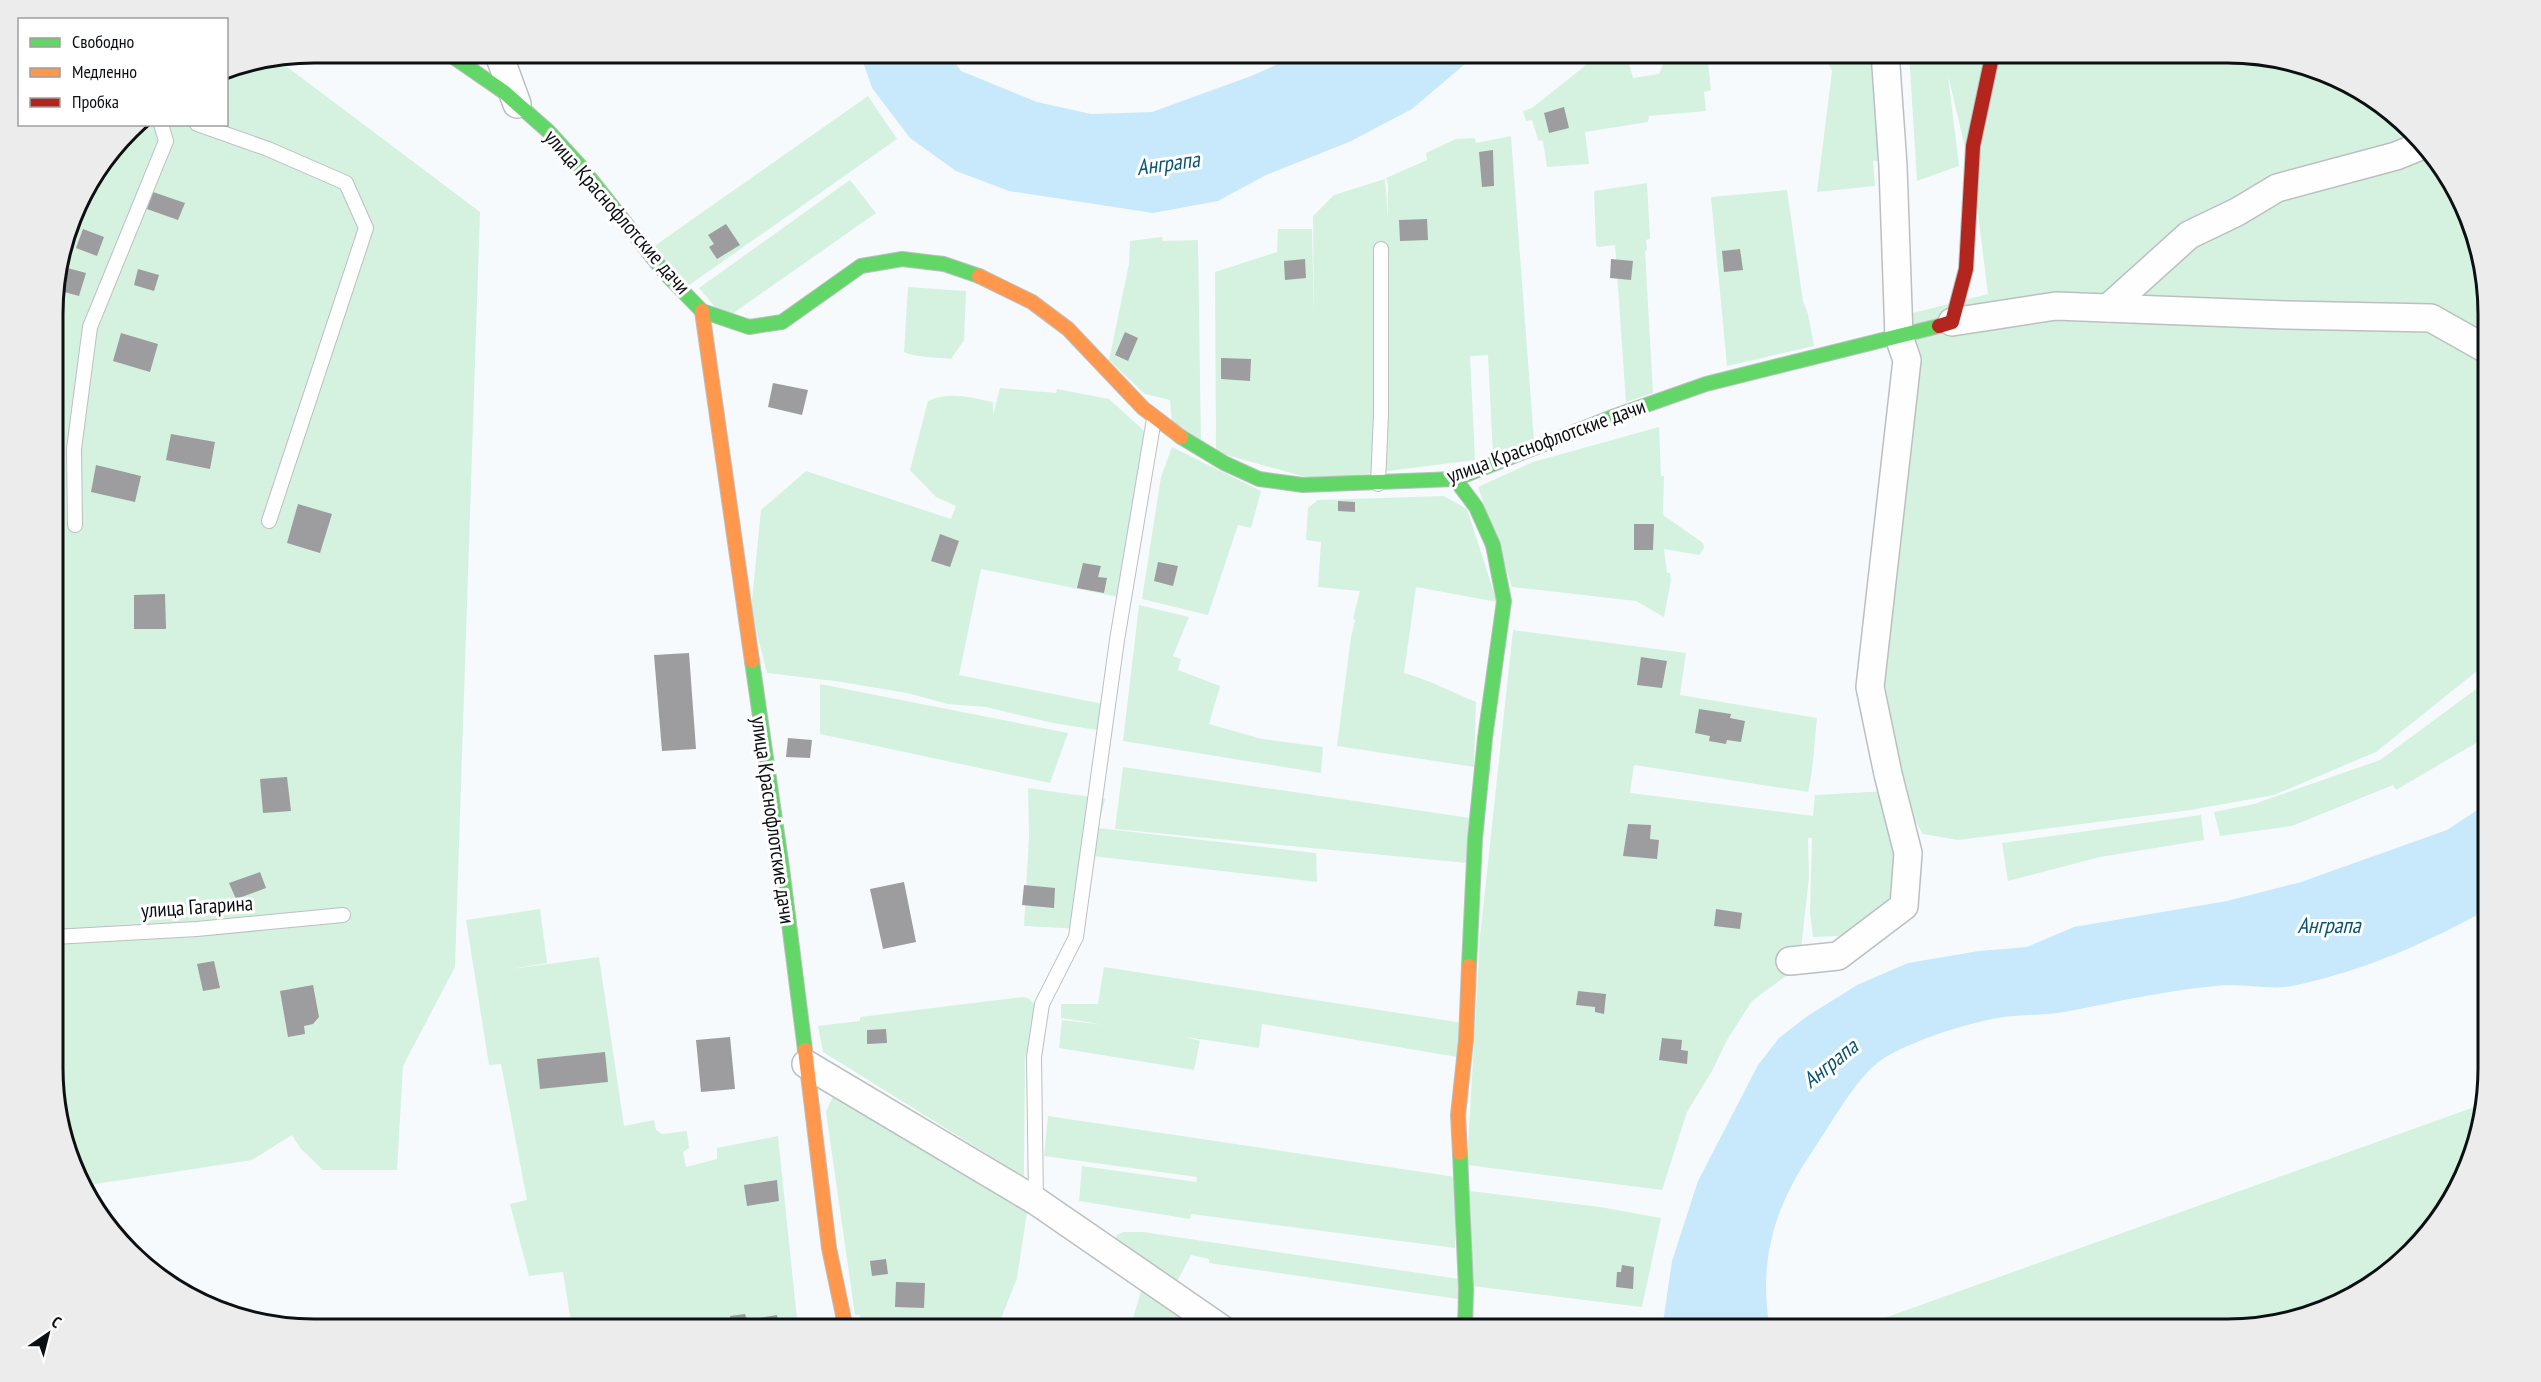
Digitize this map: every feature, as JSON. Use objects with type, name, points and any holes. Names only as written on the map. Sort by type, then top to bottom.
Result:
[{"type":"street","points":[[461,63],[518,104]]},
{"type":"street","name":"улица Краснофлотские дачи","points":[[502,63],[518,104],[548,130],[581,167],[665,273],[702,310],[749,327],[782,322],[861,266],[902,259],[944,264],[982,277],[1032,302],[1068,329],[1143,408],[1180,436],[1215,458],[1259,479],[1303,485],[1378,484],[1455,478],[1615,416],[1706,384],[1952,322]]},
{"type":"street","points":[[1790,961],[1838,956],[1904,906],[1908,853],[1888,774],[1870,687],[1907,360],[1899,337],[1893,166],[1886,63]]},
{"type":"street","points":[[1991,63],[1974,146],[1966,269],[1952,322],[2056,306],[2431,318],[2478,344]]},
{"type":"street","points":[[2108,308],[2189,235],[2236,213],[2277,188],[2396,156],[2415,148]]},
{"type":"street","name":"улица Краснофлотские дачи","points":[[702,310],[782,868],[828,1248],[844,1319]]},
{"type":"street","points":[[1455,478],[1476,507],[1493,544],[1504,601],[1485,738],[1475,839],[1466,1040],[1458,1115],[1465,1319]]},
{"type":"street","points":[[806,1064],[1036,1201],[1207,1319]]},
{"type":"lane","points":[[75,525],[74,449],[90,327],[166,141],[162,126]]},
{"type":"lane","points":[[203,126],[268,149],[346,183],[366,228],[269,520]]},
{"type":"lane","points":[[1378,484],[1381,414],[1381,249]]},
{"type":"lane","points":[[1036,1201],[1034,1057],[1042,1004],[1076,937],[1117,640],[1155,417]]},
{"type":"lane","name":"улица Гагарина","points":[[63,936],[197,929],[343,915]]},
{"type":"green space","points":[[1588,63],[1629,63],[1633,78],[1659,74],[1664,63],[1708,63],[1711,90],[1704,92],[1706,111],[1649,116],[1648,122],[1585,132],[1589,164],[1547,167],[1543,141],[1538,140],[1532,120],[1526,121],[1523,111],[1532,108]]},
{"type":"green space","points":[[1828,63],[1883,63],[1890,160],[1873,161],[1875,186],[1817,192],[1832,71]]},
{"type":"green space","points":[[1910,63],[2227,63],[2260,65],[2308,76],[2323,82],[2366,105],[2392,125],[2426,161],[2452,203],[2465,233],[2476,281],[2478,314],[2478,670],[2376,752],[2274,795],[2190,810],[1958,840],[1923,834],[1915,821],[1892,729],[1883,674],[1909,314],[1988,294],[1975,190],[1948,75],[1959,166],[1917,181]]},
{"type":"green space","points":[[284,65],[480,212],[455,967],[403,1066],[397,1170],[323,1170],[301,1149],[292,1135],[252,1160],[92,1185],[76,1149],[68,1117],[63,1068],[63,314],[65,281],[76,233],[105,175],[125,149],[148,126],[228,126],[228,78]]},
{"type":"green space","points":[[868,96],[897,139],[685,288],[653,247]]},
{"type":"green space","points":[[1511,136],[1534,441],[1493,455],[1488,355],[1470,356],[1475,460],[1316,480],[1216,452],[1215,272],[1277,252],[1278,229],[1312,229],[1314,321],[1313,216],[1334,195],[1385,179],[1388,218],[1386,178],[1427,160],[1426,153],[1456,139],[1475,138],[1476,143]]},
{"type":"green space","points":[[850,180],[876,213],[725,319],[699,288]]},
{"type":"green space","points":[[1647,183],[1650,239],[1646,240],[1647,250],[1645,251],[1653,393],[1626,402],[1615,245],[1598,247],[1596,245],[1594,191]]},
{"type":"green space","points":[[1787,190],[1803,301],[1814,346],[1727,366],[1711,197]]},
{"type":"green space","points":[[1162,237],[1163,241],[1198,240],[1201,448],[1172,425],[1170,400],[1145,394],[1109,360],[1129,264],[1130,241]]},
{"type":"green space","points":[[908,287],[966,291],[964,340],[951,359],[904,352]]},
{"type":"green space","points":[[1000,388],[1056,393],[1057,389],[1109,399],[1152,438],[1123,598],[981,569],[959,675],[1113,706],[1110,732],[1053,723],[986,707],[948,704],[907,693],[767,673],[751,610],[761,510],[806,471],[951,519],[956,506],[936,497],[910,470],[928,401],[952,396],[993,402],[993,415]]},
{"type":"green space","points":[[1659,427],[1661,476],[1664,476],[1663,515],[1703,543],[1704,548],[1699,555],[1664,549],[1667,573],[1670,573],[1671,580],[1664,617],[1636,601],[1512,587],[1478,487],[1533,462]]},
{"type":"green space","points":[[1172,447],[1261,491],[1251,528],[1238,525],[1208,615],[1142,599],[1161,477]]},
{"type":"green space","points":[[1444,496],[1467,509],[1497,602],[1416,587],[1404,673],[1476,702],[1474,767],[1337,746],[1355,620],[1353,619],[1360,591],[1318,587],[1321,542],[1306,540],[1308,508],[1318,500]]},
{"type":"green space","points":[[1139,605],[1189,617],[1173,656],[1181,659],[1178,670],[1220,686],[1209,724],[1262,739],[1323,747],[1321,773],[1123,741]]},
{"type":"green space","points":[[1513,630],[1686,653],[1680,695],[1817,718],[1808,792],[1634,765],[1630,793],[1813,816],[1815,795],[1887,791],[1912,846],[1886,916],[1840,936],[1813,937],[1810,912],[1812,838],[1808,838],[1809,877],[1800,958],[1791,972],[1752,1001],[1727,1040],[1712,1071],[1687,1112],[1662,1190],[1467,1165],[1480,937]]},
{"type":"green space","points":[[820,684],[1068,733],[1050,783],[820,734]]},
{"type":"green space","points":[[2478,688],[2478,742],[2396,790],[2393,785],[2292,826],[2220,836],[2214,812],[2254,804],[2380,760]]},
{"type":"green space","points":[[1123,767],[1470,818],[1467,863],[1115,829]]},
{"type":"green space","points":[[1028,788],[1105,799],[1098,828],[1316,853],[1317,882],[1092,856],[1081,929],[1024,926],[1029,836]]},
{"type":"green space","points":[[2201,815],[2204,840],[2100,857],[2008,881],[2002,843]]},
{"type":"green space","points":[[540,909],[547,963],[505,970],[599,957],[624,1126],[654,1120],[656,1130],[662,1134],[687,1131],[689,1148],[683,1152],[686,1167],[717,1159],[717,1148],[778,1136],[797,1319],[570,1319],[563,1272],[529,1276],[510,1204],[527,1200],[501,1064],[489,1065],[466,920]]},
{"type":"green space","points":[[1104,967],[1463,1023],[1457,1057],[1262,1024],[1259,1048],[1186,1037],[1200,1041],[1194,1070],[1059,1048],[1062,1020],[1105,1025],[1061,1018],[1061,1004],[1098,1004]]},
{"type":"green space","points":[[1028,998],[1037,1006],[1025,1059],[1024,1177],[823,1052],[818,1026],[860,1021],[860,1017]]},
{"type":"green space","points":[[834,1094],[1028,1206],[1017,1278],[1001,1319],[861,1319],[860,1315],[855,1315],[826,1112]]},
{"type":"green space","points":[[2475,1107],[2465,1149],[2452,1179],[2436,1207],[2416,1233],[2392,1257],[2366,1277],[2308,1306],[2260,1317],[2227,1319],[1882,1319]]},
{"type":"green space","points":[[1048,1116],[1456,1177],[1455,1248],[1191,1214],[1190,1219],[1079,1201],[1082,1166],[1196,1182],[1197,1177],[1044,1156]]},
{"type":"green space","points":[[1470,1191],[1600,1207],[1661,1218],[1642,1307],[1472,1286]]},
{"type":"green space","points":[[1123,1232],[1143,1232],[1459,1279],[1458,1299],[1209,1263],[1209,1259],[1191,1255],[1174,1287],[1113,1243],[1117,1235]]},
{"type":"green space","points":[[1143,1284],[1191,1317],[1190,1319],[1133,1319]]},
{"type":"water","name":"Анграпа","points":[[863,63],[955,63],[961,71],[1037,102],[1091,114],[1152,112],[1280,63],[1466,63],[1412,109],[1349,142],[1266,175],[1218,201],[1153,213],[1009,191],[956,171],[910,138],[872,88]]},
{"type":"water","name":"Анграпа","points":[[2478,810],[2478,914],[2393,955],[2343,973],[2292,986],[2205,987],[2064,1012],[1985,1021],[1934,1035],[1887,1056],[1868,1072],[1851,1093],[1788,1193],[1772,1236],[1768,1258],[1766,1281],[1769,1319],[1663,1319],[1672,1261],[1698,1181],[1758,1065],[1779,1038],[1806,1017],[1857,985],[1908,963],[1979,951],[2027,947],[2074,927],[2227,901],[2301,882],[2447,830]]},
{"type":"building","points":[[1564,107],[1569,128],[1549,133],[1544,113]]},
{"type":"building","points":[[1493,150],[1494,186],[1482,187],[1479,152]]},
{"type":"building","points":[[153,192],[185,203],[178,220],[147,209]]},
{"type":"building","points":[[1427,219],[1428,240],[1400,241],[1399,220]]},
{"type":"building","points":[[726,224],[740,245],[717,259],[709,247],[714,244],[708,235]]},
{"type":"building","points":[[83,229],[104,237],[97,256],[76,248]]},
{"type":"building","points":[[1740,249],[1743,270],[1724,272],[1722,251]]},
{"type":"building","points":[[1305,259],[1306,278],[1285,280],[1284,261]]},
{"type":"building","points":[[1611,259],[1633,261],[1631,280],[1610,278]]},
{"type":"building","points":[[67,268],[86,273],[79,296],[64,292]]},
{"type":"building","points":[[138,269],[159,275],[154,291],[134,285]]},
{"type":"building","points":[[1125,332],[1138,338],[1128,361],[1115,355]]},
{"type":"building","points":[[121,333],[158,344],[150,372],[113,361]]},
{"type":"building","points":[[1221,358],[1251,359],[1250,381],[1221,379]]},
{"type":"building","points":[[773,383],[808,390],[802,415],[768,407]]},
{"type":"building","points":[[171,434],[215,442],[210,469],[166,460]]},
{"type":"building","points":[[96,465],[141,476],[135,502],[91,492]]},
{"type":"building","points":[[1338,501],[1355,502],[1355,512],[1338,511]]},
{"type":"building","points":[[298,504],[332,514],[320,553],[287,543]]},
{"type":"building","points":[[1634,524],[1654,524],[1653,550],[1634,550]]},
{"type":"building","points":[[940,534],[959,541],[950,567],[931,561]]},
{"type":"building","points":[[1158,562],[1178,566],[1173,586],[1154,581]]},
{"type":"building","points":[[1083,563],[1101,566],[1098,577],[1107,578],[1104,593],[1077,588]]},
{"type":"building","points":[[165,594],[166,629],[134,629],[134,595]]},
{"type":"building","points":[[689,653],[696,749],[662,751],[654,655]]},
{"type":"building","points":[[1641,657],[1667,661],[1662,688],[1637,685]]},
{"type":"building","points":[[1699,709],[1731,714],[1730,718],[1745,721],[1741,742],[1727,740],[1726,744],[1709,741],[1710,736],[1695,733]]},
{"type":"building","points":[[788,738],[812,740],[810,758],[786,757]]},
{"type":"building","points":[[287,777],[291,811],[263,813],[260,779]]},
{"type":"building","points":[[1628,824],[1651,825],[1650,839],[1659,840],[1657,859],[1623,856]]},
{"type":"building","points":[[260,872],[266,888],[236,899],[229,883]]},
{"type":"building","points":[[904,882],[916,942],[883,949],[870,889]]},
{"type":"building","points":[[1024,885],[1055,888],[1054,908],[1022,905]]},
{"type":"building","points":[[1716,909],[1742,913],[1740,929],[1714,926]]},
{"type":"building","points":[[214,961],[220,988],[203,991],[197,964]]},
{"type":"building","points":[[313,985],[319,1017],[313,1024],[304,1026],[305,1034],[288,1037],[280,991]]},
{"type":"building","points":[[1578,991],[1606,994],[1604,1014],[1595,1012],[1595,1007],[1576,1005]]},
{"type":"building","points":[[886,1029],[887,1043],[867,1044],[867,1030]]},
{"type":"building","points":[[730,1037],[735,1089],[701,1092],[696,1040]]},
{"type":"building","points":[[1662,1038],[1682,1040],[1681,1050],[1688,1051],[1687,1064],[1659,1060]]},
{"type":"building","points":[[605,1052],[608,1082],[540,1089],[537,1059]]},
{"type":"building","points":[[777,1180],[779,1201],[747,1206],[744,1185]]},
{"type":"building","points":[[886,1259],[888,1274],[872,1276],[870,1261]]},
{"type":"building","points":[[1622,1265],[1634,1267],[1633,1289],[1616,1287],[1617,1272],[1621,1272]]},
{"type":"building","points":[[896,1282],[925,1283],[924,1308],[895,1307]]},
{"type":"building","points":[[745,1314],[747,1319],[730,1319],[730,1316]]},
{"type":"building","points":[[777,1315],[778,1319],[753,1319]]},
{"type":"traffic: fast","points":[[462,63],[504,92],[548,131],[581,167],[665,273],[702,311],[749,327],[782,322],[861,266],[902,259],[944,264],[979,276]]},
{"type":"traffic: fast","points":[[1181,437],[1224,463],[1259,479],[1303,485],[1455,479],[1615,416],[1706,384],[1939,326]]},
{"type":"traffic: fast","points":[[1455,479],[1476,507],[1493,545],[1504,601],[1485,738],[1475,839],[1469,966]]},
{"type":"traffic: fast","points":[[752,661],[805,1050]]},
{"type":"traffic: fast","points":[[1460,1153],[1465,1319]]},
{"type":"traffic: slow","points":[[979,276],[1032,302],[1068,329],[1143,408],[1181,437]]},
{"type":"traffic: slow","points":[[702,311],[752,661]]},
{"type":"traffic: slow","points":[[1460,1153],[1458,1115],[1466,1040],[1469,966]]},
{"type":"traffic: slow","points":[[805,1050],[829,1248],[844,1319]]},
{"type":"traffic: jam","points":[[1939,326],[1952,322],[1966,269],[1973,146],[1991,63]]}]
